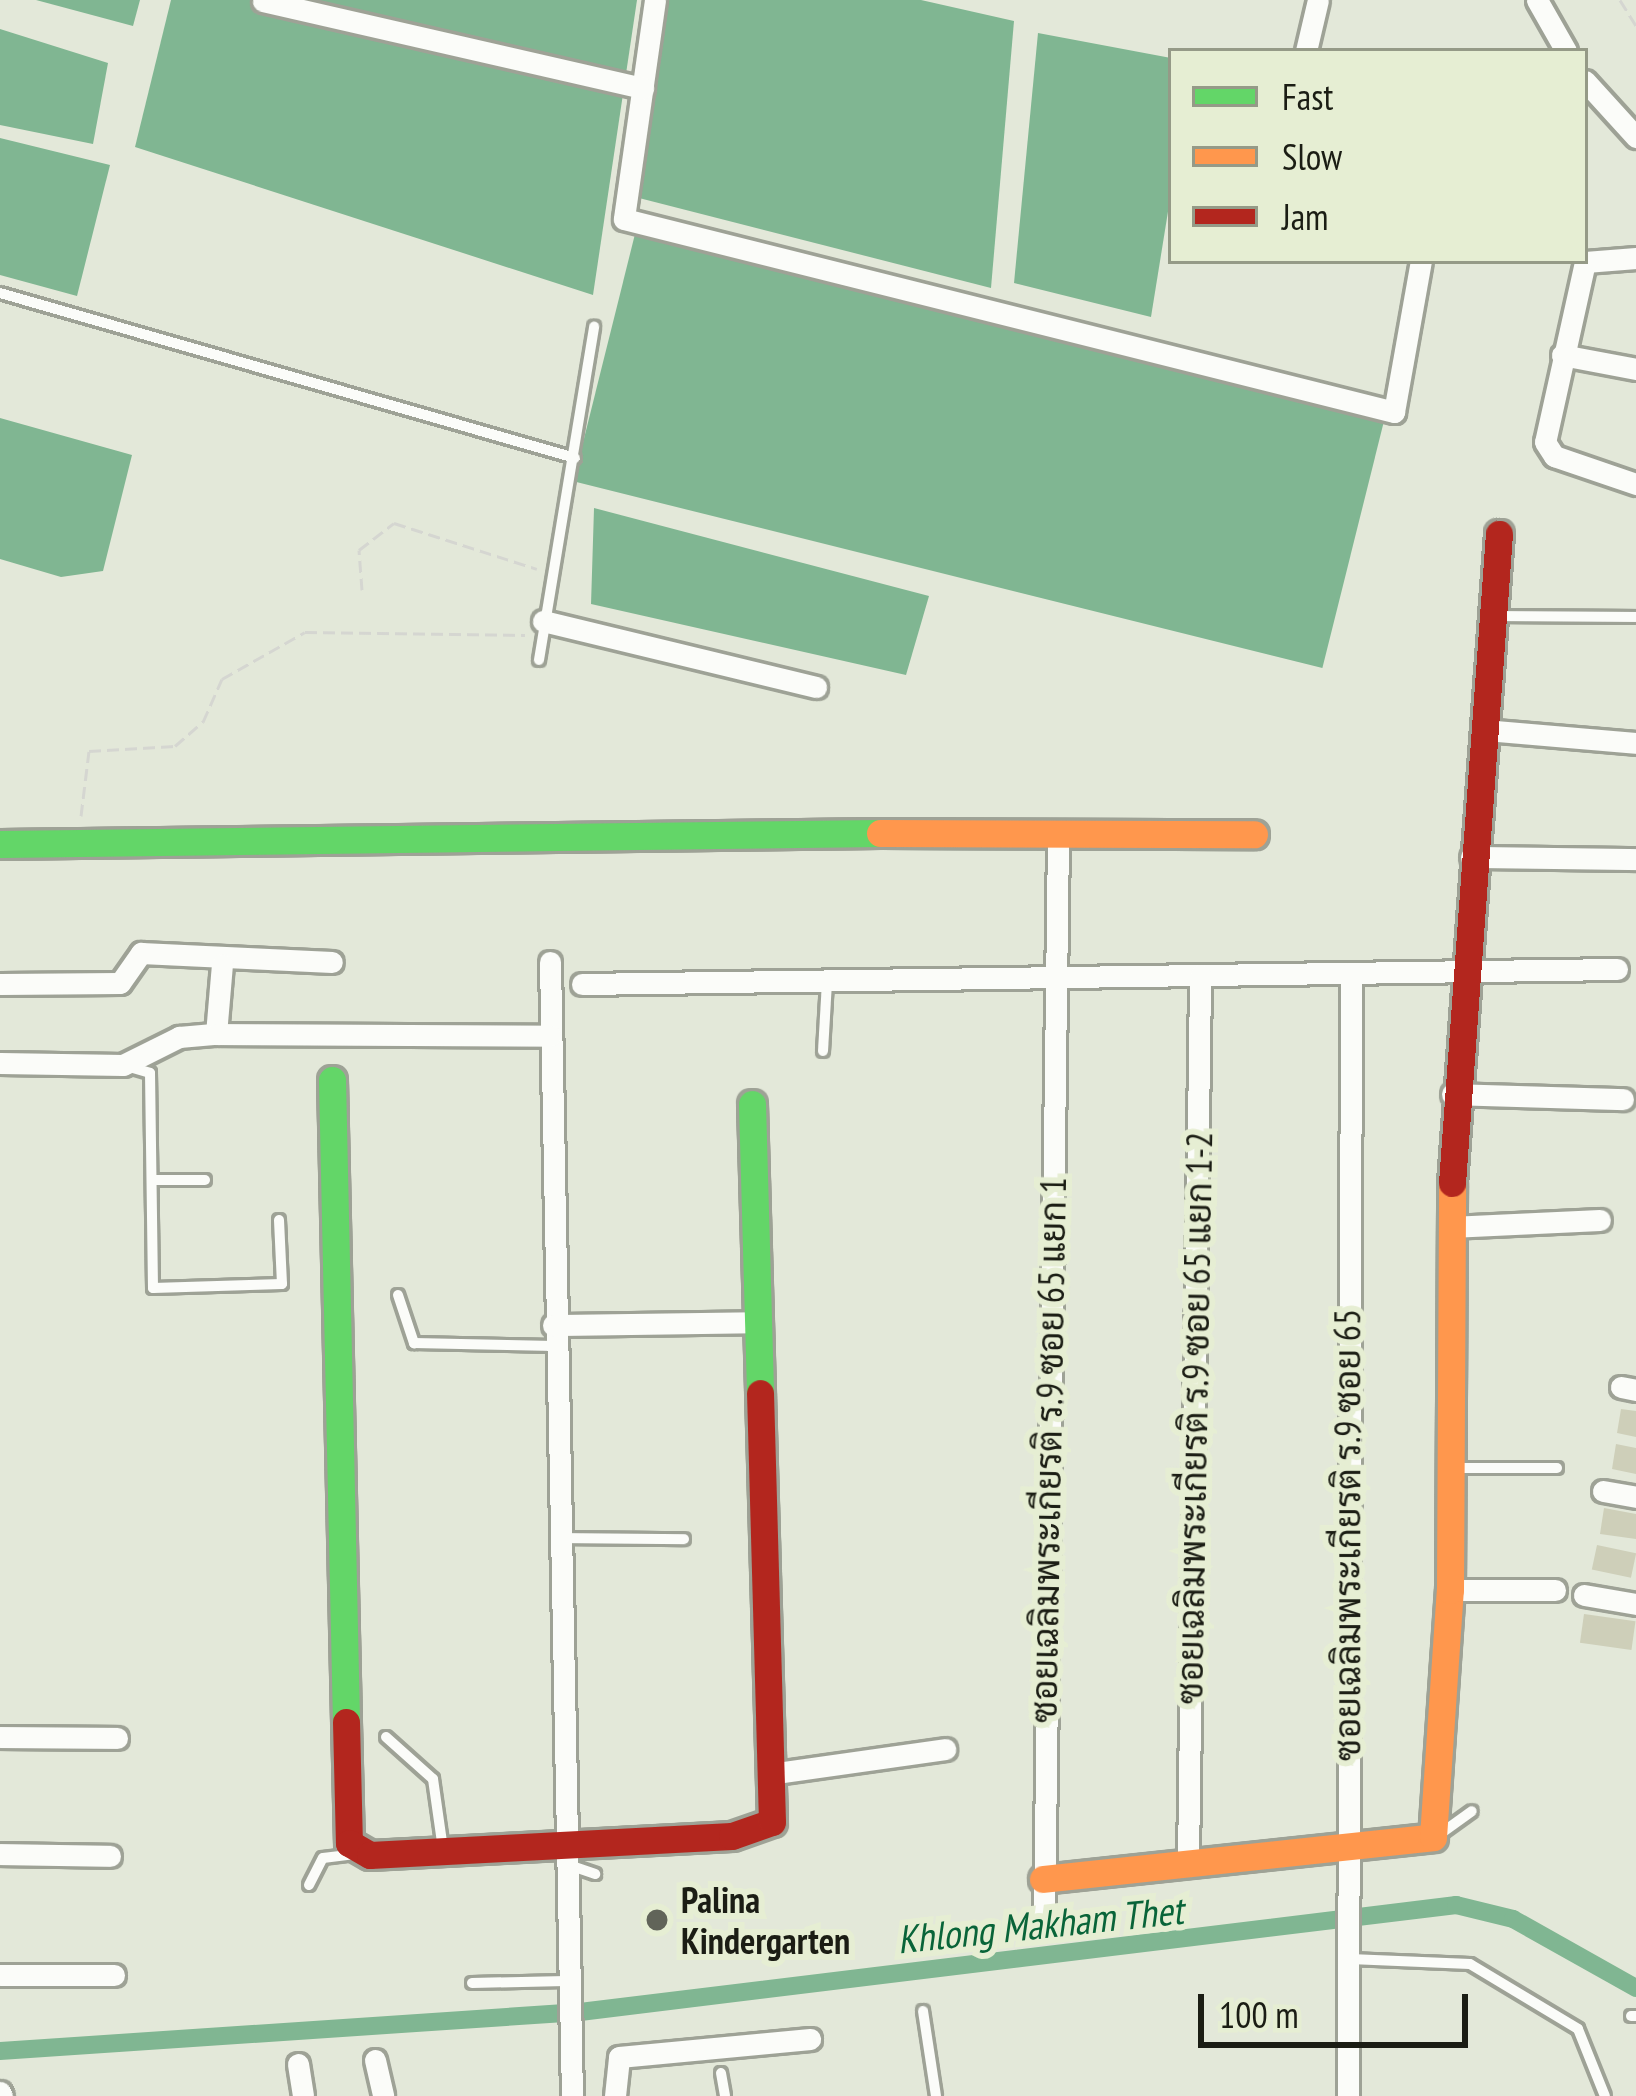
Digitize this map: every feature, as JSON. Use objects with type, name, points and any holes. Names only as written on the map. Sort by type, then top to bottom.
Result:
[{"type":"street","points":[[656,0],[624,219],[1394,412],[1420,264]]},
{"type":"street","points":[[1307,48],[1318,0]]},
{"type":"street","points":[[1537,0],[1564,48]]},
{"type":"street","points":[[263,1],[643,88]]},
{"type":"street","points":[[1592,105],[1636,137]]},
{"type":"street","points":[[1588,262],[1636,258]]},
{"type":"street","points":[[1585,264],[1545,442],[1554,456],[1636,484]]},
{"type":"street","points":[[1562,355],[1636,369]]},
{"type":"street","points":[[1043,1879],[1433,1837],[1450,1590],[1452,1094],[1499,534]]},
{"type":"street","points":[[543,628],[816,687]]},
{"type":"street","points":[[1485,730],[1636,742]]},
{"type":"street","points":[[0,844],[1254,834]]},
{"type":"street","name":"ซอยเฉลิมพระเกียรติ ร.9 ซอย 65 แยก 1","points":[[1044,1922],[1058,836]]},
{"type":"street","points":[[1471,857],[1636,859]]},
{"type":"street","points":[[0,983],[119,983],[141,953],[222,964],[332,962]]},
{"type":"street","points":[[550,962],[562,1854],[572,2096]]},
{"type":"street","points":[[216,1034],[222,964]]},
{"type":"street","points":[[582,984],[1618,969]]},
{"type":"street","name":"ซอยเฉลิมพระเกียรติ ร.9 ซอย 65","points":[[1348,2096],[1346,1959],[1353,1936],[1348,1848],[1351,973]]},
{"type":"street","name":"ซอยเฉลิมพระเกียรติ ร.9 ซอย 65 แยก 1-2","points":[[1188,1862],[1200,975]]},
{"type":"street","points":[[0,1063],[123,1065],[178,1037],[216,1034],[550,1036]]},
{"type":"street","points":[[332,1080],[349,1843],[359,1854],[443,1850],[562,1854],[760,1831],[777,1808],[752,1104]]},
{"type":"street","points":[[1452,1094],[1623,1100]]},
{"type":"street","points":[[1450,1227],[1600,1220]]},
{"type":"street","points":[[553,1335],[761,1322]]},
{"type":"street","points":[[1603,1491],[1636,1497]]},
{"type":"street","points":[[1450,1590],[1555,1591]]},
{"type":"street","points":[[1585,1595],[1636,1604]]},
{"type":"street","points":[[0,1737],[117,1738]]},
{"type":"street","points":[[777,1773],[945,1749]]},
{"type":"street","points":[[0,1854],[110,1856]]},
{"type":"street","points":[[0,1975],[115,1975]]},
{"type":"street","points":[[615,2096],[619,2057],[810,2039]]},
{"type":"street","points":[[375,2060],[383,2096]]},
{"type":"street","points":[[298,2064],[303,2096]]},
{"type":"lane","points":[[0,293],[575,458]]},
{"type":"lane","points":[[538,660],[594,326]]},
{"type":"lane","points":[[1492,616],[1636,617]]},
{"type":"lane","points":[[823,1051],[827,981]]},
{"type":"lane","points":[[123,1065],[150,1073],[153,1288],[282,1284],[279,1220]]},
{"type":"lane","points":[[152,1180],[205,1180]]},
{"type":"lane","points":[[398,1295],[414,1343],[553,1335]]},
{"type":"lane","points":[[1447,1468],[1557,1468]]},
{"type":"lane","points":[[557,1538],[684,1539]]},
{"type":"lane","points":[[386,1737],[433,1779],[443,1850]]},
{"type":"lane","points":[[1433,1837],[1454,1834],[1472,1811]]},
{"type":"lane","points":[[309,1885],[323,1858],[359,1854]]},
{"type":"lane","points":[[562,1854],[595,1874]]},
{"type":"lane","points":[[1346,1959],[1470,1964],[1578,2029],[1605,2096]]},
{"type":"lane","points":[[472,1983],[566,1988]]},
{"type":"lane","points":[[923,2011],[936,2096]]},
{"type":"lane","points":[[721,2073],[725,2096]]},
{"type":"path","points":[[1620,0],[1636,26]]},
{"type":"path","points":[[362,590],[359,550],[394,523],[550,574]]},
{"type":"path","points":[[81,841],[88,751],[175,746],[203,722],[221,679],[305,632],[543,628]]},
{"type":"shaded area","points":[[36,0],[140,0],[133,26]]},
{"type":"shaded area","points":[[171,0],[637,0],[593,295],[135,147]]},
{"type":"shaded area","points":[[666,0],[921,0],[1014,21],[991,288],[639,198]]},
{"type":"shaded area","points":[[0,29],[108,63],[93,144],[0,125]]},
{"type":"shaded area","points":[[1038,33],[1168,57],[1168,212],[1151,317],[1014,283]]},
{"type":"shaded area","points":[[0,138],[110,165],[77,296],[0,275]]},
{"type":"shaded area","points":[[636,230],[1385,417],[1322,668],[573,481]]},
{"type":"shaded area","points":[[0,418],[132,455],[103,571],[61,577],[0,559]]},
{"type":"shaded area","points":[[594,508],[929,596],[906,675],[591,604]]},
{"type":"building","points":[[1621,1409],[1636,1411],[1636,1437],[1617,1433]]},
{"type":"building","points":[[1616,1444],[1636,1448],[1636,1474],[1612,1469]]},
{"type":"building","points":[[1604,1508],[1636,1514],[1636,1539],[1600,1534]]},
{"type":"building","points":[[1597,1545],[1636,1553],[1631,1578],[1592,1569]]},
{"type":"building","points":[[1584,1614],[1635,1621],[1631,1650],[1580,1643]]},
{"type":"waterway","name":"Khlong Makham Thet","points":[[0,2051],[580,2012],[1456,1905],[1513,1919],[1636,1988]]},
{"type":"traffic: fast","points":[[0,844],[880,833]]},
{"type":"traffic: fast","points":[[332,1080],[346,1722]]},
{"type":"traffic: fast","points":[[752,1104],[760,1393]]},
{"type":"traffic: slow","points":[[880,833],[1254,834]]},
{"type":"traffic: slow","points":[[1043,1879],[1433,1837],[1450,1590],[1452,1183]]},
{"type":"traffic: jam","points":[[1452,1183],[1499,534]]},
{"type":"traffic: jam","points":[[346,1722],[349,1843],[370,1855],[732,1836],[772,1822],[760,1393]]},
{"type":"place","name":"Palina Kindergarten","points":[[657,1920]]}]
